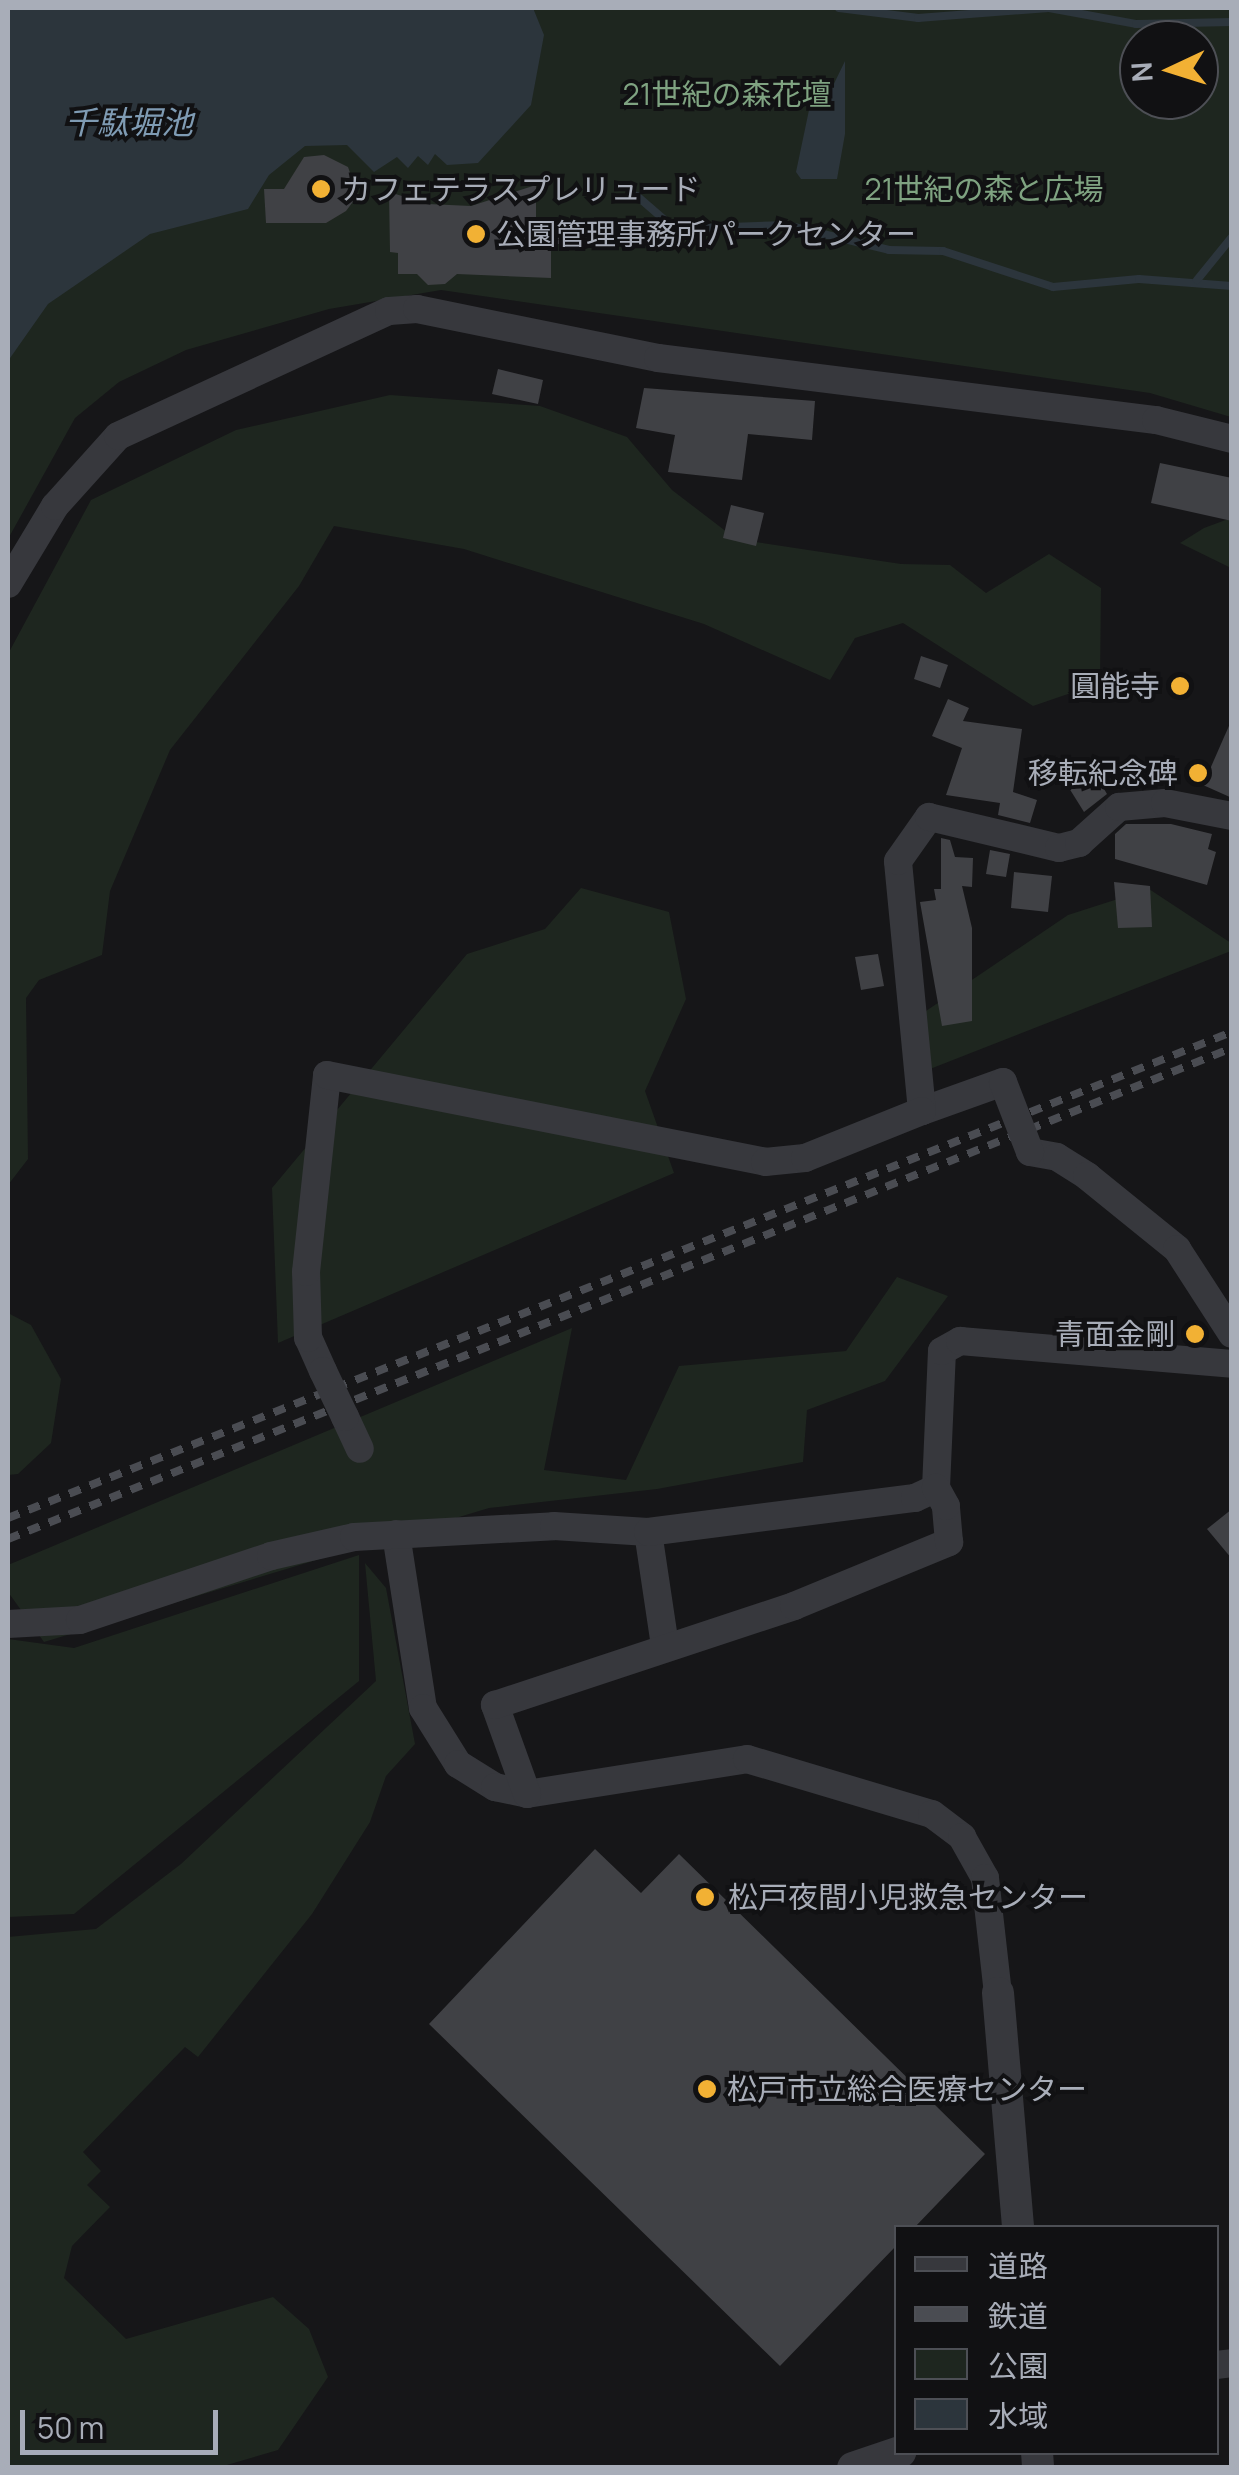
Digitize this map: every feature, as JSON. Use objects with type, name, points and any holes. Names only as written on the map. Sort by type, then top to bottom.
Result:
[{"type":"street","points":[[8,584],[55,506],[118,436],[389,311],[417,309],[658,358],[1156,420],[1232,438]]},
{"type":"street","points":[[922,1111],[898,861],[929,817],[1059,848],[1079,843],[1119,807],[1164,803],[1232,816]]},
{"type":"street","points":[[360,1449],[308,1338],[306,1272],[327,1075],[765,1162],[805,1158],[1003,1082],[1030,1152],[1057,1157],[1177,1248],[1232,1334]]},
{"type":"street","points":[[527,1794],[495,1705],[794,1606],[949,1542],[946,1506],[936,1488],[942,1351],[948,1344],[1065,1346],[1232,1364]]},
{"type":"street","points":[[8,1624],[80,1620],[270,1556],[396,1534],[554,1526],[648,1532],[916,1498],[936,1488]]},
{"type":"street","points":[[648,1532],[666,1646]]},
{"type":"street","points":[[396,1534],[432,1731],[476,1778],[527,1794],[748,1758],[932,1814],[962,1837],[985,1878],[1018,2225]]},
{"type":"street","points":[[854,2468],[894,2454]]},
{"type":"green space","name":"21世紀の森と広場","points":[[8,8],[1231,8],[1231,417],[1150,393],[441,290],[329,309],[186,350],[119,382],[75,418],[8,539]]},
{"type":"green space","points":[[390,395],[540,406],[627,437],[672,490],[736,539],[901,564],[950,565],[986,593],[1049,554],[1101,588],[1100,683],[1033,706],[903,623],[855,638],[830,680],[704,624],[464,549],[334,526],[299,586],[170,750],[110,891],[102,955],[39,980],[26,998],[28,1159],[8,1185],[8,654],[91,500],[236,430]]},
{"type":"green space","points":[[1231,518],[1231,568],[1180,543],[1204,528]]},
{"type":"green space","points":[[581,888],[669,912],[686,999],[645,1091],[674,1173],[278,1343],[272,1188],[467,954],[545,929]]},
{"type":"green space","points":[[1149,889],[1231,943],[1231,951],[930,1069],[923,1013],[1068,915]]},
{"type":"green space","points":[[897,1277],[948,1296],[885,1381],[807,1410],[803,1462],[657,1489],[489,1508],[44,1642],[8,1592],[8,1565],[572,1328],[544,1470],[626,1480],[679,1366],[846,1351]]},
{"type":"green space","points":[[8,1313],[31,1325],[61,1379],[51,1443],[18,1474],[8,1475]]},
{"type":"green space","points":[[359,1555],[359,1681],[74,1914],[8,1917],[8,1639],[74,1648]]},
{"type":"green space","points":[[365,1563],[386,1588],[415,1744],[386,1776],[370,1822],[312,1914],[198,2057],[185,2047],[83,2152],[101,2171],[87,2185],[110,2207],[72,2246],[64,2278],[126,2339],[273,2297],[309,2329],[328,2377],[278,2450],[220,2467],[8,2467],[8,1937],[96,1929],[181,1864],[376,1681]]},
{"type":"water","name":"千駄堀池","points":[[8,8],[533,8],[544,35],[531,105],[478,163],[447,165],[435,154],[428,165],[418,156],[408,168],[397,157],[374,172],[347,145],[305,146],[269,175],[248,209],[150,234],[48,304],[8,361]]},
{"type":"water","points":[[845,61],[845,134],[837,179],[801,179],[796,172],[809,110],[827,98]]},
{"type":"building","name":"カフェテラスプレリュード","points":[[324,155],[348,167],[358,195],[346,211],[326,223],[266,223],[264,189],[284,189],[304,157]]},
{"type":"building","name":"公園管理事務所パークセンター","points":[[536,185],[536,218],[563,218],[563,244],[551,244],[551,278],[457,274],[445,284],[428,285],[417,274],[398,274],[398,253],[390,252],[389,192],[428,204],[471,206]]},
{"type":"building","points":[[498,369],[543,380],[538,404],[492,394]]},
{"type":"building","points":[[644,388],[815,401],[812,440],[748,434],[742,480],[668,472],[675,435],[636,428]]},
{"type":"building","points":[[1160,463],[1232,478],[1232,521],[1151,503]]},
{"type":"building","points":[[731,505],[764,513],[756,546],[723,538]]},
{"type":"building","points":[[921,656],[948,665],[940,688],[914,679]]},
{"type":"building","points":[[948,699],[969,708],[963,721],[1022,729],[1013,792],[1037,800],[1030,823],[998,815],[1000,803],[946,795],[962,748],[932,736]]},
{"type":"building","points":[[1232,719],[1232,798],[1203,785]]},
{"type":"building","points":[[1089,764],[1107,794],[1084,812],[1064,780]]},
{"type":"building","points":[[1126,824],[1171,824],[1212,834],[1208,849],[1216,852],[1207,885],[1115,859],[1115,834]]},
{"type":"building","points":[[941,838],[950,840],[955,857],[973,858],[972,887],[962,886],[972,928],[972,1021],[942,1026],[920,902],[936,900],[934,889],[941,889]]},
{"type":"building","points":[[990,850],[1010,854],[1006,877],[986,874]]},
{"type":"building","points":[[1014,872],[1052,876],[1048,912],[1011,908]]},
{"type":"building","points":[[1114,882],[1150,886],[1152,927],[1118,928]]},
{"type":"building","points":[[878,954],[884,986],[861,990],[855,957]]},
{"type":"building","points":[[1232,1509],[1232,1559],[1207,1529]]},
{"type":"building","name":"松戸市立総合医療センター","points":[[595,1849],[641,1893],[679,1854],[985,2154],[917,2225],[894,2225],[894,2248],[780,2366],[429,2024]]},
{"type":"waterway","points":[[839,8],[918,18],[1049,8],[1136,24],[1232,22]]},
{"type":"waterway","points":[[637,196],[675,229],[786,225],[889,250],[943,251],[1053,287],[1139,279],[1232,286]]},
{"type":"waterway","points":[[1197,280],[1232,237]]},
{"type":"railway","points":[[8,1518],[1232,1032]]},
{"type":"railway","points":[[8,1539],[1232,1048]]},
{"type":"place","name":"カフェテラスプレリュード","points":[[321,189]]},
{"type":"place","name":"公園管理事務所パークセンター","points":[[476,234]]},
{"type":"place","name":"圓能寺","points":[[1180,686]]},
{"type":"place","name":"移転紀念碑","points":[[1198,773]]},
{"type":"place","name":"青面金剛","points":[[1195,1334]]},
{"type":"place","name":"松戸夜間小児救急センター","points":[[705,1897]]},
{"type":"place","name":"松戸市立総合医療センター","points":[[707,2089]]},
{"type":"park label","name":"21世紀の森花壇","points":[[727,94]]}]
